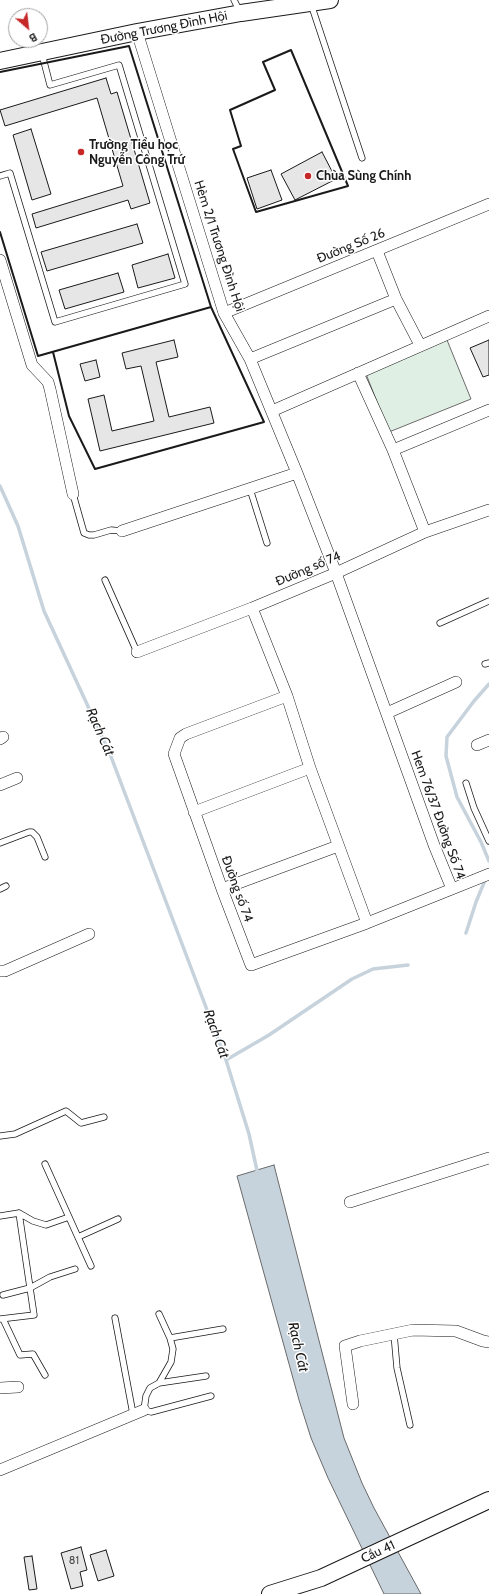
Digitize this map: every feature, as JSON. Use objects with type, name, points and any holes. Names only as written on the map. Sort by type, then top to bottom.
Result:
[{"type":"street","name":"Đường Trương Đình Hội","points":[[0,61],[137,32],[237,7],[311,3],[330,0]]},
{"type":"street","name":"Hẻm 2/1 Trương Đình Hội","points":[[137,32],[224,313],[250,359],[336,573]]},
{"type":"street","name":"Đường Số 26","points":[[224,313],[489,204]]},
{"type":"street","points":[[377,251],[396,299],[420,345]]},
{"type":"street","points":[[0,260],[32,365],[48,382],[72,494]]},
{"type":"street","points":[[250,359],[396,299]]},
{"type":"street","points":[[272,411],[489,316]]},
{"type":"street","points":[[358,373],[393,450],[425,532]]},
{"type":"street","points":[[393,450],[489,410]]},
{"type":"street","points":[[122,531],[297,473]]},
{"type":"street","name":"Đường số 74","points":[[137,652],[252,608],[336,573],[425,532],[489,510]]},
{"type":"street","name":"Hem 76/37 Đường Số 74","points":[[251,965],[368,923],[452,889],[434,845],[336,573]]},
{"type":"street","points":[[252,608],[287,696],[310,768],[368,923]]},
{"type":"street","points":[[387,713],[456,682]]},
{"type":"street","name":"Đường số 74","points":[[251,965],[174,754],[180,738],[186,734],[287,696]]},
{"type":"street","points":[[477,745],[489,740]]},
{"type":"street","points":[[194,812],[310,768]]},
{"type":"street","points":[[0,785],[17,778]]},
{"type":"street","points":[[222,889],[338,846]]},
{"type":"street","points":[[452,889],[489,874]]},
{"type":"street","points":[[0,972],[90,934]]},
{"type":"street","points":[[350,1202],[489,1158]]},
{"type":"street","points":[[353,1404],[345,1346],[360,1341],[413,1330],[456,1331],[482,1341],[489,1342]]},
{"type":"street","points":[[0,1388],[18,1387]]},
{"type":"street","points":[[0,1470],[144,1410]]},
{"type":"street","name":"Cầu 41","points":[[270,1594],[321,1578],[489,1500]]},
{"type":"lane","points":[[311,3],[362,158]]},
{"type":"lane","points":[[0,176],[10,173],[55,322],[185,284],[119,65],[50,85],[42,52]]},
{"type":"lane","points":[[250,489],[267,543]]},
{"type":"lane","points":[[72,494],[84,533],[94,535],[111,530],[122,531]]},
{"type":"lane","points":[[105,580],[137,652]]},
{"type":"lane","points":[[440,623],[489,601]]},
{"type":"lane","points":[[466,783],[474,808],[487,832],[489,841]]},
{"type":"lane","points":[[0,843],[32,832],[37,837],[45,857]]},
{"type":"lane","points":[[0,889],[6,886]]},
{"type":"lane","points":[[0,1136],[16,1134],[66,1111],[81,1123],[104,1117]]},
{"type":"lane","points":[[45,1164],[91,1266]]},
{"type":"lane","points":[[0,1216],[19,1213],[33,1222],[46,1225],[69,1217]]},
{"type":"lane","points":[[19,1213],[34,1315],[1,1319],[20,1355],[33,1354],[46,1376]]},
{"type":"lane","points":[[78,1237],[118,1219]]},
{"type":"lane","points":[[4,1295],[30,1288],[50,1277],[75,1269]]},
{"type":"lane","points":[[159,1314],[170,1338],[173,1349],[171,1362],[159,1383]]},
{"type":"lane","points":[[115,1318],[133,1414]]},
{"type":"lane","points":[[170,1338],[222,1329]]},
{"type":"lane","points":[[394,1334],[397,1368],[410,1425]]},
{"type":"lane","points":[[206,1376],[159,1383],[150,1388],[146,1396],[144,1410],[151,1412],[210,1396]]},
{"type":"green space","points":[[447,340],[471,399],[389,432],[366,374]]},
{"type":"water","points":[[274,1165],[344,1438],[374,1508],[421,1594],[384,1594],[328,1478],[311,1438],[299,1400],[237,1176]]},
{"type":"building","points":[[106,78],[111,94],[117,92],[150,203],[131,209],[128,200],[36,228],[32,214],[123,186],[97,98],[5,126],[0,110]]},
{"type":"building","points":[[31,129],[51,194],[32,200],[13,135]]},
{"type":"building","name":"Chùa Sùng Chính","points":[[322,152],[336,179],[295,200],[281,174]]},
{"type":"building","points":[[271,170],[282,200],[257,209],[247,178]]},
{"type":"building","points":[[137,224],[143,243],[47,271],[41,252]]},
{"type":"building","points":[[168,254],[175,278],[138,288],[132,265]]},
{"type":"building","points":[[118,273],[124,292],[65,309],[59,290]]},
{"type":"building","points":[[174,340],[178,357],[156,362],[169,417],[210,407],[214,423],[100,451],[88,399],[104,395],[112,431],[154,421],[141,366],[126,369],[122,353]]},
{"type":"building","points":[[489,340],[489,375],[483,377],[470,348]]},
{"type":"building","points":[[96,360],[100,377],[85,381],[80,364]]},
{"type":"building","points":[[81,1547],[87,1570],[80,1572],[83,1586],[71,1589],[61,1553]]},
{"type":"building","points":[[106,1550],[114,1576],[98,1581],[90,1555]]},
{"type":"building","points":[[32,1556],[37,1589],[29,1590],[24,1557]]},
{"type":"waterway","name":"Rạch Cát","points":[[0,486],[18,526],[44,611],[110,754],[226,1060],[249,1134],[258,1175]]},
{"type":"waterway","points":[[489,684],[447,737],[446,756],[457,797],[481,842],[489,861]]},
{"type":"waterway","points":[[466,933],[486,878]]},
{"type":"waterway","points":[[226,1060],[269,1035],[352,979],[373,969],[408,965]]},
{"type":"wall","points":[[0,72],[129,46],[211,307],[38,356],[0,232]]},
{"type":"wall","points":[[291,50],[348,186],[256,212],[233,149],[241,146],[230,110],[275,90],[263,62],[291,50]]},
{"type":"wall","points":[[53,352],[69,416],[95,469],[264,422],[211,307]]},
{"type":"place","name":"Trường Tiểu học Nguyễn Công Trứ","points":[[81,152]]},
{"type":"place","name":"Chùa Sùng Chính","points":[[308,176]]}]
